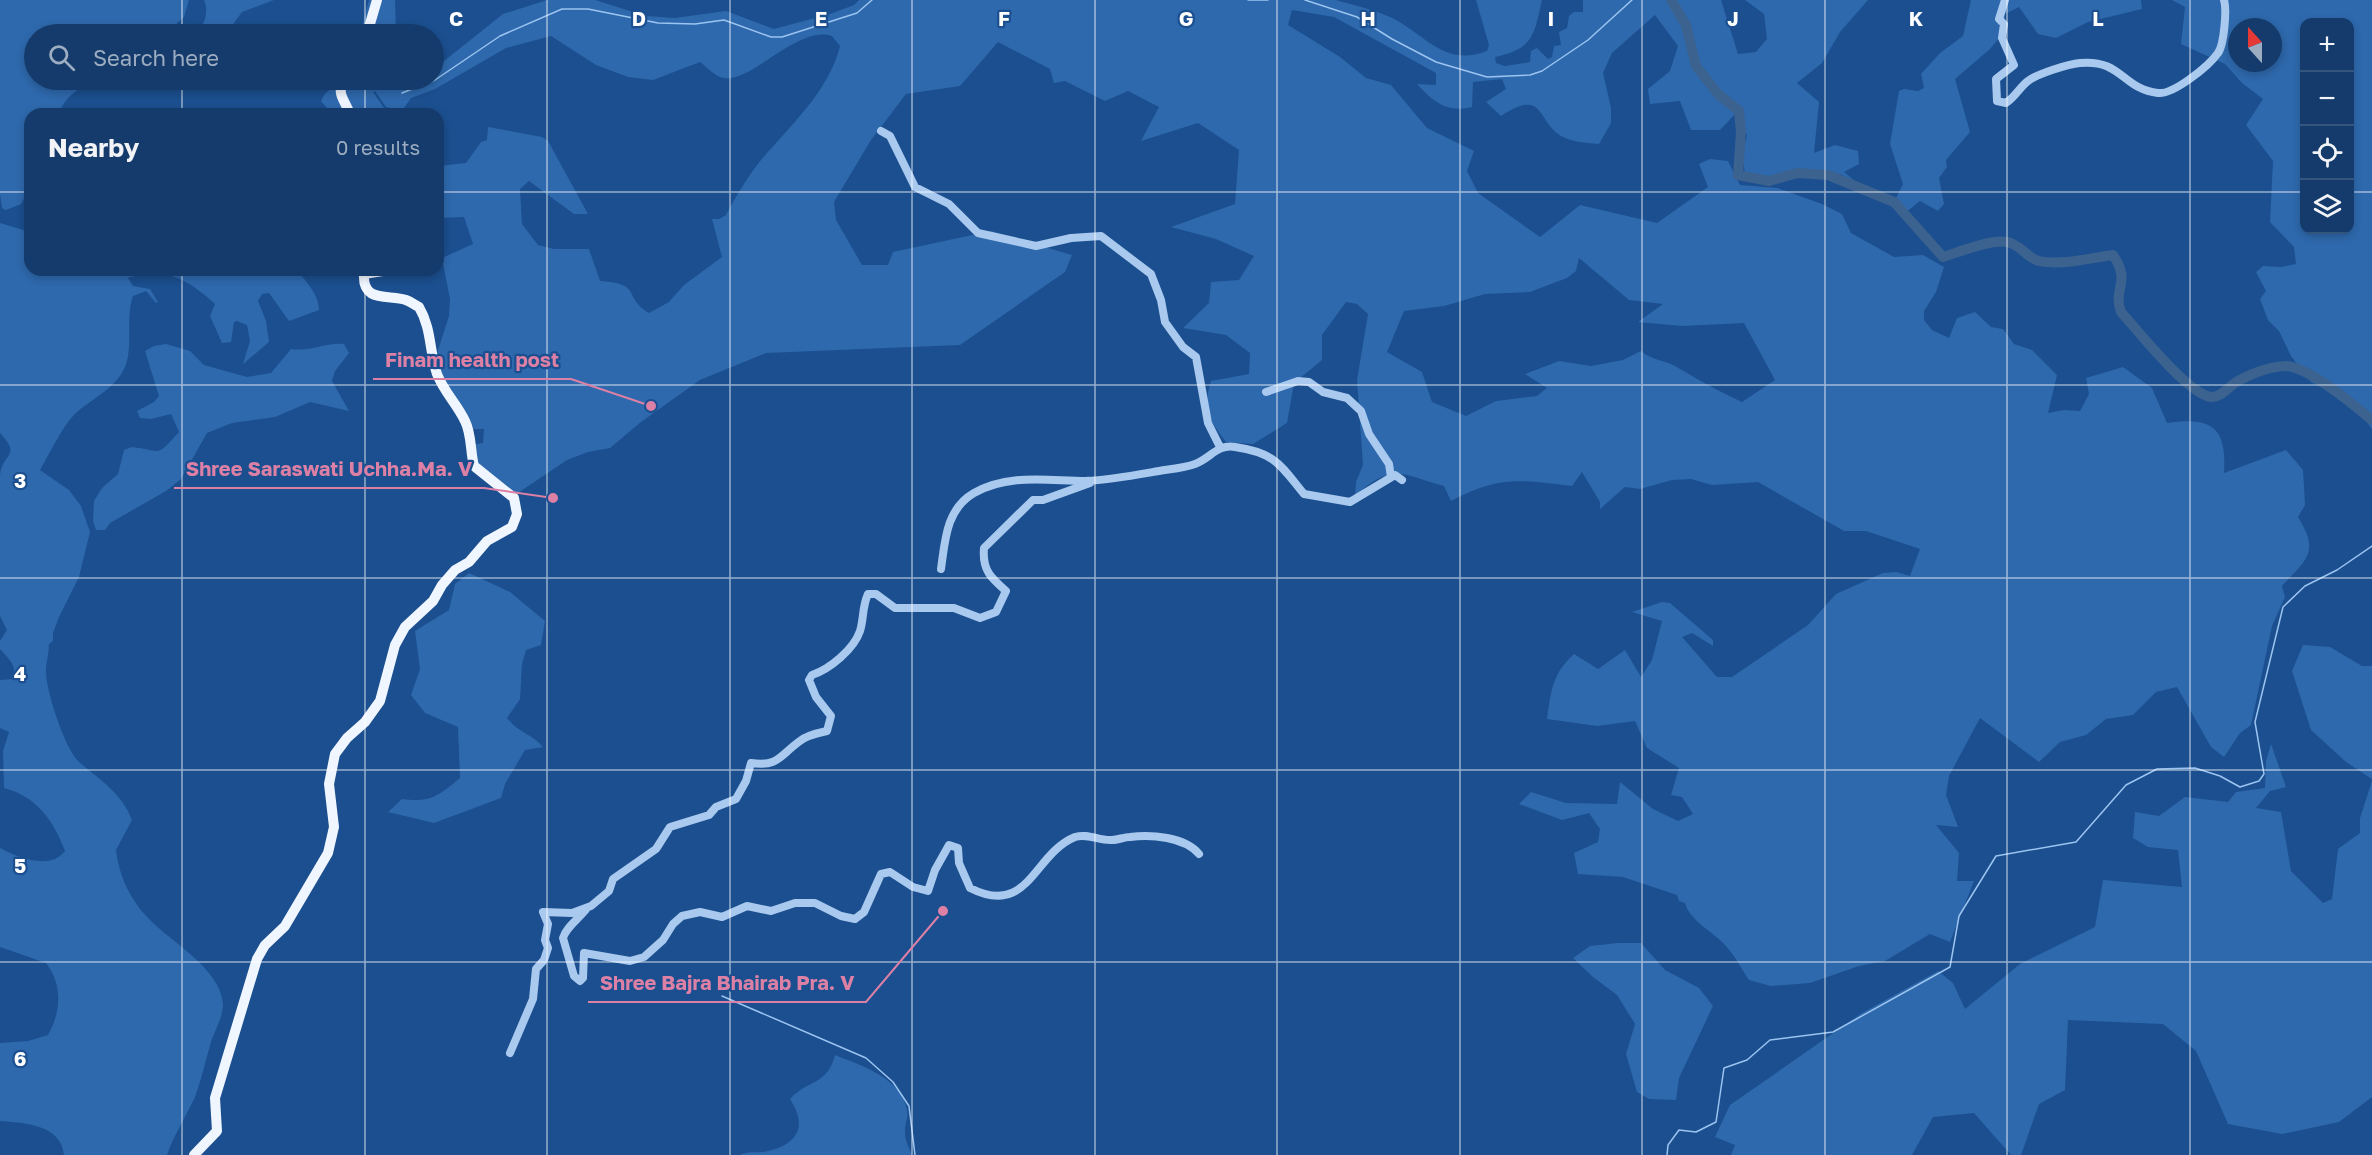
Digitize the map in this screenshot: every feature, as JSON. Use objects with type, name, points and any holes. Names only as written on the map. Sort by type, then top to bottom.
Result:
[{"type":"main road","points":[[370,24],[377,0]]},
{"type":"main road","points":[[340,90],[340,96],[347,108]]},
{"type":"main road","points":[[194,1155],[218,1131],[215,1098],[257,959],[265,945],[285,926],[328,853],[334,827],[329,784],[335,754],[347,738],[365,722],[380,701],[395,645],[405,627],[433,601],[442,585],[455,570],[469,562],[487,541],[512,527],[517,514],[514,498],[474,466],[470,432],[465,419],[445,393],[436,373],[429,330],[419,307],[405,299],[379,298],[370,292],[364,276]]},
{"type":"street","points":[[2005,0],[1999,19],[2004,24],[2002,38],[2014,65],[1996,79],[1996,92],[1997,101],[2006,103],[2036,76],[2071,64],[2111,66],[2136,88],[2147,91],[2162,94],[2177,87],[2219,52],[2227,8],[2224,0]]},
{"type":"street","points":[[881,131],[890,136],[915,187],[949,204],[978,233],[1036,246],[1071,238],[1101,236],[1148,270],[1161,300],[1165,322],[1183,347],[1196,357],[1208,423],[1220,447]]},
{"type":"street","points":[[1266,392],[1298,381],[1309,382],[1323,392],[1347,398],[1364,416],[1374,442],[1389,464],[1391,477]]},
{"type":"street","points":[[941,569],[947,528],[952,516],[973,494],[1009,481],[1088,481],[1187,466],[1198,463],[1220,447],[1241,448],[1274,458],[1304,494],[1350,502],[1391,477],[1395,476],[1402,480]]},
{"type":"street","points":[[510,1053],[533,999],[536,969],[544,960],[548,948],[545,940],[548,924],[543,912],[572,913],[588,907],[609,891],[613,879],[656,849],[670,827],[709,815],[716,807],[736,798],[746,781],[751,763],[769,765],[788,753],[800,740],[827,731],[831,716],[816,697],[809,681],[812,675],[826,668],[855,644],[861,628],[862,607],[867,594],[876,594],[895,608],[954,608],[980,618],[996,612],[1006,591],[988,576],[983,561],[984,548],[1033,500],[1043,500],[1088,481]]},
{"type":"street","points":[[588,907],[578,921],[567,930],[563,938],[574,976],[580,981],[583,978],[584,953],[630,961],[645,957],[663,940],[673,924],[682,916],[700,912],[722,917],[747,906],[771,911],[795,903],[814,903],[841,916],[855,919],[864,912],[881,874],[890,872],[913,887],[928,891],[935,870],[949,845],[958,848],[959,863],[970,888],[987,896],[1001,897],[1029,882],[1053,852],[1076,837],[1093,836],[1110,841],[1132,836],[1178,840],[1192,846],[1199,854]]},
{"type":"shaded area","points":[[0,0],[189,0],[184,17],[176,24],[24,24],[24,90],[78,90],[61,108],[24,108],[24,198],[21,204],[6,210],[2,208],[0,194]]},
{"type":"shaded area","points":[[204,0],[274,0],[242,12],[233,24],[203,24],[206,9]]},
{"type":"shaded area","points":[[369,0],[395,0],[396,24],[363,24]]},
{"type":"shaded area","points":[[547,0],[595,0],[646,16],[675,18],[726,11],[774,29],[830,14],[854,5],[859,0],[1336,0],[1390,17],[1446,52],[1472,55],[1487,51],[1489,45],[1476,0],[1542,0],[1537,23],[1530,39],[1517,50],[1495,57],[1496,63],[1505,66],[1530,62],[1531,51],[1537,48],[1548,59],[1552,57],[1554,46],[1561,45],[1559,32],[1567,28],[1569,16],[1574,12],[1583,12],[1583,0],[1721,0],[1738,54],[1756,52],[1767,39],[1764,14],[1745,0],[1868,0],[1840,32],[1822,63],[1797,83],[1819,102],[1814,153],[1835,145],[1858,151],[1859,164],[1844,172],[1855,181],[1840,174],[1797,172],[1769,180],[1745,173],[1742,155],[1747,136],[1739,110],[1720,130],[1691,130],[1680,101],[1650,104],[1648,89],[1670,71],[1678,46],[1655,15],[1612,53],[1603,73],[1611,108],[1611,123],[1599,144],[1575,141],[1561,136],[1538,109],[1532,106],[1525,105],[1515,108],[1501,116],[1486,102],[1506,89],[1502,79],[1473,82],[1472,107],[1448,107],[1435,101],[1417,84],[1436,85],[1436,73],[1334,17],[1292,10],[1288,25],[1340,57],[1366,78],[1391,85],[1427,128],[1474,151],[1467,171],[1478,193],[1540,237],[1580,205],[1657,223],[1708,187],[1699,164],[1710,159],[1728,161],[1740,185],[1777,188],[1822,204],[1842,214],[1851,233],[1894,257],[1923,255],[1944,267],[1936,292],[1924,311],[1924,320],[1932,330],[1949,338],[1957,318],[1975,312],[1991,327],[2003,329],[2014,344],[2032,350],[2057,375],[2048,413],[2064,410],[2080,411],[2089,394],[2086,378],[2123,367],[2152,388],[2167,423],[2195,422],[2213,428],[2223,445],[2224,473],[2286,450],[2303,470],[2305,505],[2298,517],[2308,539],[2308,554],[2304,562],[2282,586],[2285,597],[2272,626],[2251,725],[2240,733],[2224,757],[2211,747],[2177,687],[2156,692],[2133,715],[2106,719],[2086,735],[2060,742],[2039,762],[1980,718],[1949,776],[1946,795],[1958,827],[1936,825],[1959,853],[1957,881],[1974,881],[1950,942],[1930,934],[1885,961],[1859,966],[1810,983],[1771,986],[1749,980],[1728,948],[1696,920],[1685,903],[1679,901],[1677,895],[1623,877],[1578,874],[1574,853],[1598,842],[1600,829],[1589,813],[1562,820],[1519,804],[1531,792],[1566,803],[1617,804],[1620,782],[1653,809],[1678,821],[1693,814],[1682,797],[1671,795],[1679,768],[1647,748],[1635,721],[1597,726],[1547,719],[1554,684],[1561,669],[1574,654],[1598,669],[1625,650],[1641,677],[1652,660],[1662,621],[1632,612],[1662,602],[1670,603],[1713,640],[1713,646],[1692,633],[1682,637],[1717,677],[1732,677],[1808,625],[1836,594],[1883,573],[1896,572],[1910,576],[1920,549],[1866,531],[1844,531],[1758,482],[1712,485],[1691,479],[1672,480],[1640,489],[1625,487],[1600,509],[1600,502],[1582,472],[1572,486],[1524,481],[1497,483],[1451,501],[1444,486],[1397,474],[1379,478],[1355,496],[1356,482],[1363,465],[1357,380],[1368,314],[1357,304],[1346,302],[1322,335],[1322,360],[1294,383],[1287,423],[1253,444],[1226,442],[1211,420],[1207,407],[1208,391],[1211,381],[1249,374],[1250,353],[1226,335],[1183,328],[1209,303],[1211,282],[1239,280],[1254,256],[1216,239],[1171,227],[1235,204],[1239,150],[1198,123],[1141,141],[1159,107],[1128,91],[1105,101],[1065,81],[1054,83],[1050,69],[998,42],[960,86],[906,94],[871,140],[834,202],[836,220],[862,265],[888,265],[893,252],[991,231],[1072,255],[1065,272],[960,345],[766,353],[700,380],[641,422],[610,448],[588,452],[567,460],[512,497],[481,470],[469,445],[483,443],[484,429],[471,429],[433,366],[449,316],[450,299],[444,257],[473,244],[464,217],[444,218],[444,165],[466,163],[481,142],[487,140],[488,127],[542,137],[548,141],[588,214],[574,214],[529,181],[520,189],[522,224],[538,245],[554,249],[589,249],[600,281],[628,288],[636,302],[649,313],[669,302],[684,285],[722,257],[712,219],[719,219],[726,215],[756,166],[818,93],[835,62],[840,46],[832,36],[819,35],[790,46],[747,72],[735,77],[724,78],[714,74],[700,62],[653,80],[628,77],[596,65],[551,36],[506,48],[444,84],[444,61],[503,14]],"holes":[[[1579,258],[1629,300],[1663,304],[1638,322],[1682,326],[1744,323],[1775,380],[1742,402],[1675,366],[1641,351],[1623,360],[1591,366],[1559,361],[1525,374],[1547,388],[1537,396],[1496,401],[1466,416],[1432,402],[1422,372],[1387,352],[1404,311],[1444,306],[1485,294],[1530,292],[1567,278],[1576,271]]]},
{"type":"shaded area","points":[[1971,0],[2141,0],[2142,9],[2088,22],[2056,38],[2038,34],[2019,7],[2005,14],[2005,31],[1990,49],[1955,79],[1970,132],[1946,160],[1947,167],[1939,178],[1944,204],[1938,211],[1920,201],[1905,213],[1899,202],[1895,200],[1903,184],[1890,144],[1899,91],[1904,89],[1918,91],[1924,88],[1921,74],[1940,53],[1963,36]]},
{"type":"shaded area","points":[[2172,0],[2372,0],[2372,429],[2362,416],[2335,394],[2311,382],[2291,356],[2279,331],[2268,320],[2260,299],[2266,291],[2256,272],[2263,266],[2281,267],[2296,264],[2294,247],[2270,222],[2273,161],[2246,125],[2263,99],[2232,72],[2282,72],[2282,18],[2228,18],[2228,67],[2181,44],[2185,7]]},
{"type":"shaded area","points":[[329,90],[432,90],[411,98],[404,108],[386,107],[375,91],[373,92],[384,108],[327,108],[321,101]]},
{"type":"shaded area","points":[[0,223],[24,230],[24,276],[134,276],[128,278],[133,286],[150,289],[158,302],[156,303],[146,291],[133,296],[128,353],[124,369],[114,383],[69,420],[40,470],[69,490],[81,506],[90,532],[79,577],[59,617],[53,633],[53,641],[49,644],[47,681],[57,719],[68,745],[79,762],[102,781],[128,810],[132,820],[116,850],[120,869],[131,896],[142,912],[158,928],[205,968],[220,991],[223,1004],[221,1018],[212,1039],[195,1097],[167,1155],[64,1155],[56,1137],[49,1131],[30,1124],[0,1121],[0,1043],[28,1041],[48,1035],[58,1008],[58,989],[52,971],[46,963],[0,947],[0,848],[24,858],[42,861],[59,857],[65,851],[61,840],[42,811],[25,797],[4,788],[3,751],[9,732],[0,728],[0,680],[13,679],[14,670],[11,662],[0,649],[0,641],[7,630],[0,616],[0,477],[10,447],[0,433]]},
{"type":"shaded area","points":[[171,276],[302,276],[317,299],[319,310],[289,321],[269,293],[262,294],[258,301],[266,321],[269,342],[243,364],[250,341],[247,325],[234,322],[231,342],[222,343],[210,316],[215,304],[196,288]]},
{"type":"shaded area","points":[[166,344],[190,351],[204,365],[247,377],[271,373],[291,349],[344,344],[349,353],[335,371],[332,381],[349,411],[310,402],[275,417],[232,423],[207,433],[181,479],[166,491],[110,523],[105,530],[96,530],[93,521],[94,501],[102,488],[118,474],[124,450],[132,447],[158,451],[179,432],[171,414],[151,419],[140,418],[137,411],[154,402],[159,396],[145,351],[154,346]]},
{"type":"shaded area","points":[[469,573],[510,592],[545,621],[541,645],[526,650],[522,664],[520,699],[507,718],[515,727],[543,747],[525,750],[505,784],[501,798],[434,823],[388,812],[402,799],[420,800],[434,797],[460,778],[458,727],[425,713],[411,695],[420,669],[415,631],[449,610],[455,584]]},
{"type":"shaded area","points":[[2303,645],[2330,647],[2362,666],[2372,666],[2372,779],[2346,762],[2311,730],[2292,671]]},
{"type":"shaded area","points":[[2271,744],[2286,787],[2270,791],[2256,808],[2281,812],[2291,871],[2323,903],[2332,899],[2338,849],[2360,833],[2360,818],[2372,781],[2372,1097],[2339,1122],[2282,1134],[2228,1124],[2196,1051],[2163,1024],[2068,1020],[2065,1090],[2039,1104],[2021,1155],[2011,1155],[1974,1113],[1933,1117],[1912,1155],[1731,1155],[1735,1145],[1715,1137],[1730,1105],[1862,1013],[1938,971],[1953,983],[1965,1009],[2020,964],[2095,927],[2103,880],[2182,887],[2178,850],[2148,847],[2133,838],[2135,812],[2159,816],[2185,797],[2228,802],[2236,792],[2265,788],[2266,761]]},
{"type":"shaded area","points":[[1641,943],[1665,970],[1699,988],[1713,1006],[1679,1078],[1676,1100],[1649,1099],[1637,1092],[1626,1054],[1635,1024],[1617,995],[1573,958],[1590,946]]},
{"type":"shaded area","points":[[835,1055],[878,1074],[897,1089],[907,1110],[905,1136],[912,1155],[740,1155],[774,1149],[791,1140],[799,1127],[796,1109],[790,1099],[822,1077],[832,1065]]},
{"type":"waterway","points":[[444,74],[500,36],[562,9],[588,9],[658,23],[695,24],[724,20],[771,37],[782,37],[857,13],[872,0]]},
{"type":"waterway","points":[[1248,0],[1268,0]]},
{"type":"waterway","points":[[1305,0],[1357,17],[1436,62],[1487,77],[1530,75],[1542,71],[1588,40],[1632,0]]},
{"type":"waterway","points":[[1671,0],[1686,25],[1696,66],[1718,94],[1739,111],[1741,132],[1738,175],[1769,181],[1797,173],[1828,175],[1894,202],[1943,257],[1993,242],[2012,243],[2031,257],[2048,262],[2066,262],[2113,255],[2122,279],[2119,297],[2121,312],[2163,360],[2189,385],[2201,393],[2215,397],[2250,375],[2287,366],[2297,368],[2319,380],[2372,420]]},
{"type":"waterway","points":[[402,93],[410,90]]},
{"type":"waterway","points":[[1667,1155],[1668,1145],[1679,1130],[1696,1132],[1716,1122],[1724,1068],[1747,1060],[1770,1040],[1833,1032],[1950,967],[1959,916],[1996,856],[2076,842],[2126,785],[2157,769],[2195,768],[2220,776],[2240,787],[2259,781],[2264,774],[2255,722],[2283,607],[2305,586],[2337,570],[2372,546]]},
{"type":"waterway","points":[[722,996],[866,1058],[893,1082],[909,1106],[915,1155]]},
{"type":"place","name":"Finam health post","points":[[651,406]]},
{"type":"place","name":"Shree Saraswati Uchha.Ma. V","points":[[553,498]]},
{"type":"place","name":"Shree Bajra Bhairab Pra. V","points":[[943,911]]}]
